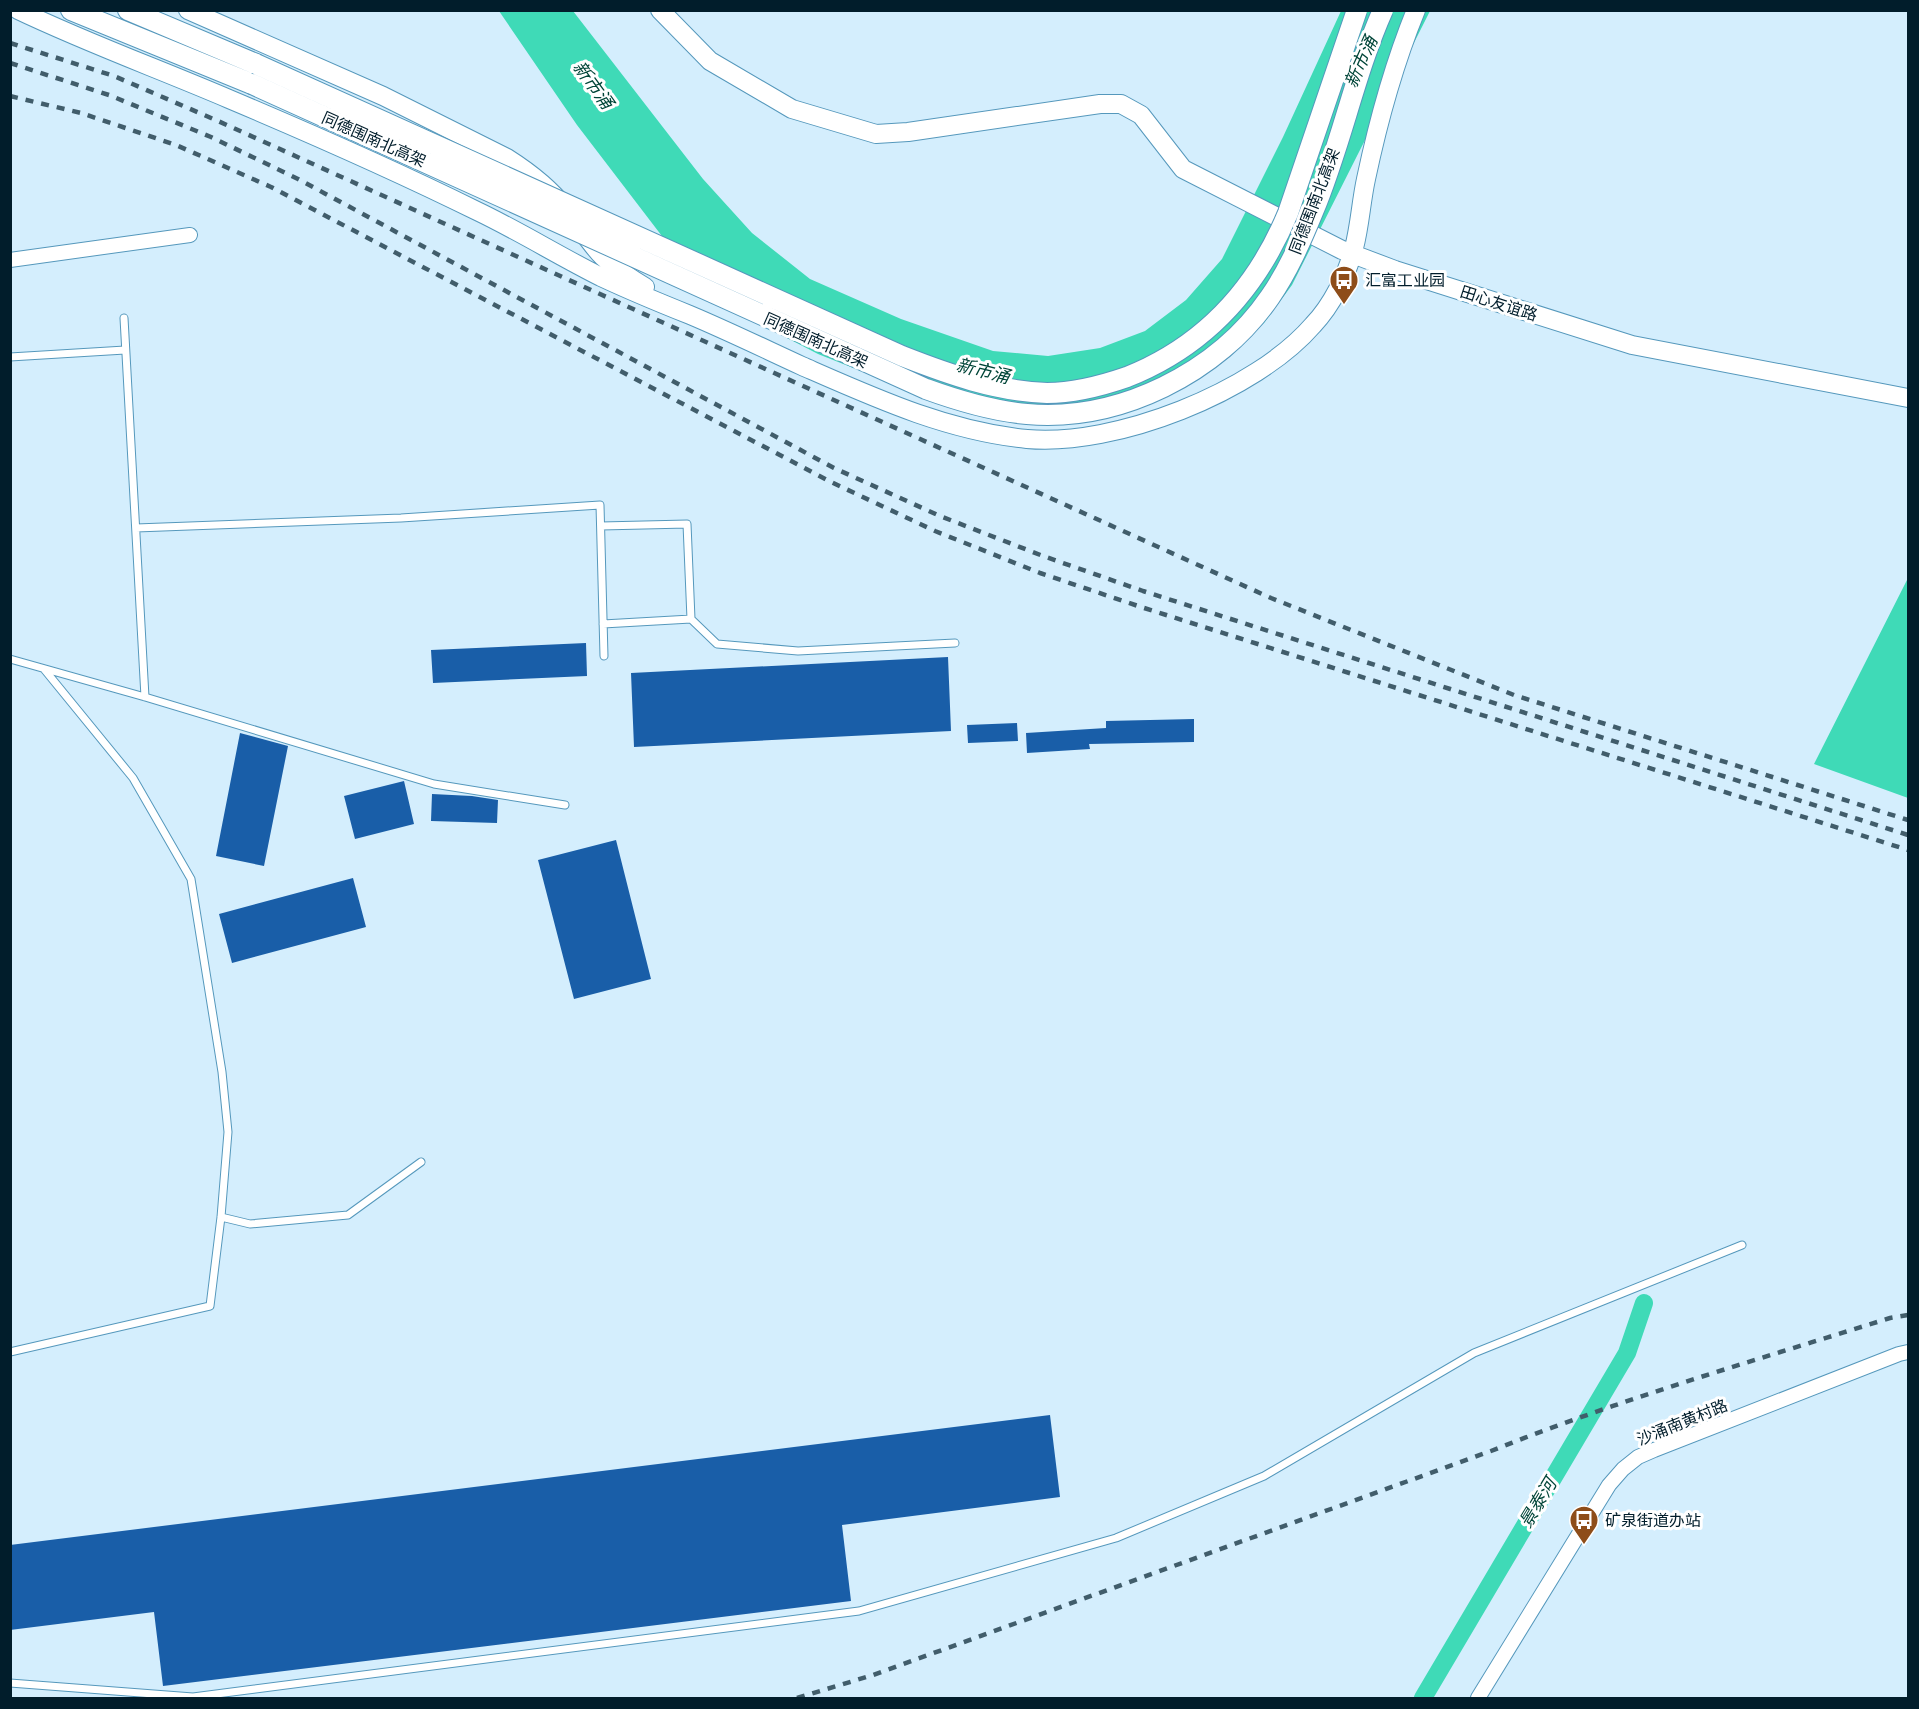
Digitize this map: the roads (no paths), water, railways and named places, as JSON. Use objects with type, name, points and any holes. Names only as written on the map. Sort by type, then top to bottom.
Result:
[{"type":"main road","name":"同德围南北高架","points":[[71,10],[252,84],[926,389],[994,409],[1029,414],[1060,414],[1117,405],[1166,386],[1231,341],[1257,313],[1270,297],[1290,262],[1314,210],[1383,10]]},
{"type":"main road","name":"同德围南北高架","points":[[129,10],[256,64],[902,356],[978,383],[1050,393],[1074,391],[1116,381],[1170,356],[1199,337],[1220,318],[1250,284],[1277,240],[1288,213],[1357,10]]},
{"type":"street","points":[[18,10],[229,99],[478,211],[597,275],[772,353],[918,414],[971,430],[1032,439],[1080,437],[1109,432],[1190,405],[1269,365],[1305,334],[1325,310],[1347,252],[1397,61],[1416,10]]},
{"type":"street","points":[[188,10],[402,106],[487,147],[524,168],[565,207],[592,244],[612,265],[692,316]]},
{"type":"street","name":"田心友谊路","points":[[660,10],[710,61],[792,109],[876,134],[908,132],[1100,104],[1121,105],[1141,116],[1183,170],[1347,252],[1395,270],[1632,345],[1908,398]]},
{"type":"street","points":[[478,211],[496,212],[521,202],[529,194],[531,184],[524,168]]},
{"type":"street","points":[[10,260],[190,235]]},
{"type":"street","name":"沙涌南黄村路","points":[[1478,1698],[1590,1514],[1623,1469],[1638,1457],[1654,1450],[1908,1352]]},
{"type":"lane","points":[[123,318],[145,697]]},
{"type":"lane","points":[[10,357],[125,350]]},
{"type":"lane","points":[[135,528],[401,518],[600,505],[603,656]]},
{"type":"lane","points":[[601,526],[687,524],[691,619],[717,644],[798,651],[955,643]]},
{"type":"lane","points":[[603,624],[691,619]]},
{"type":"lane","points":[[10,659],[434,784],[565,806]]},
{"type":"lane","points":[[10,1352],[210,1306],[228,1132],[225,1091],[191,879],[133,778],[44,669]]},
{"type":"lane","points":[[221,1217],[250,1224],[348,1215],[421,1162]]},
{"type":"lane","points":[[10,1683],[193,1697],[859,1611],[1116,1538],[1264,1476],[1474,1353],[1742,1245]]},
{"type":"water","name":"新市涌","points":[[499,11],[573,11],[703,179],[752,233],[810,279],[901,319],[993,351],[1048,356],[1100,348],[1145,331],[1186,300],[1222,259],[1283,137],[1341,11],[1430,11],[1292,285],[1264,323],[1225,353],[1111,412],[924,396],[818,354],[735,311],[668,244],[577,125]]},
{"type":"water","points":[[1908,578],[1908,798],[1814,764]]},
{"type":"waterway","name":"景泰河","points":[[1423,1698],[1627,1353],[1644,1303]]},
{"type":"railway","points":[[10,43],[114,76],[218,121],[1271,598],[1514,695],[1908,820]]},
{"type":"railway","points":[[10,63],[109,95],[211,137],[298,179],[834,468],[940,516],[1043,556],[1143,591],[1908,835]]},
{"type":"railway","points":[[10,96],[81,113],[176,145],[271,187],[831,482],[935,531],[1040,573],[1908,850]]},
{"type":"railway","points":[[797,1698],[873,1675],[1589,1414],[1890,1318],[1908,1315]]},
{"type":"place","name":"汇富工业园","points":[[1344,306]]},
{"type":"place","name":"矿泉街道办站","points":[[1584,1546]]}]
